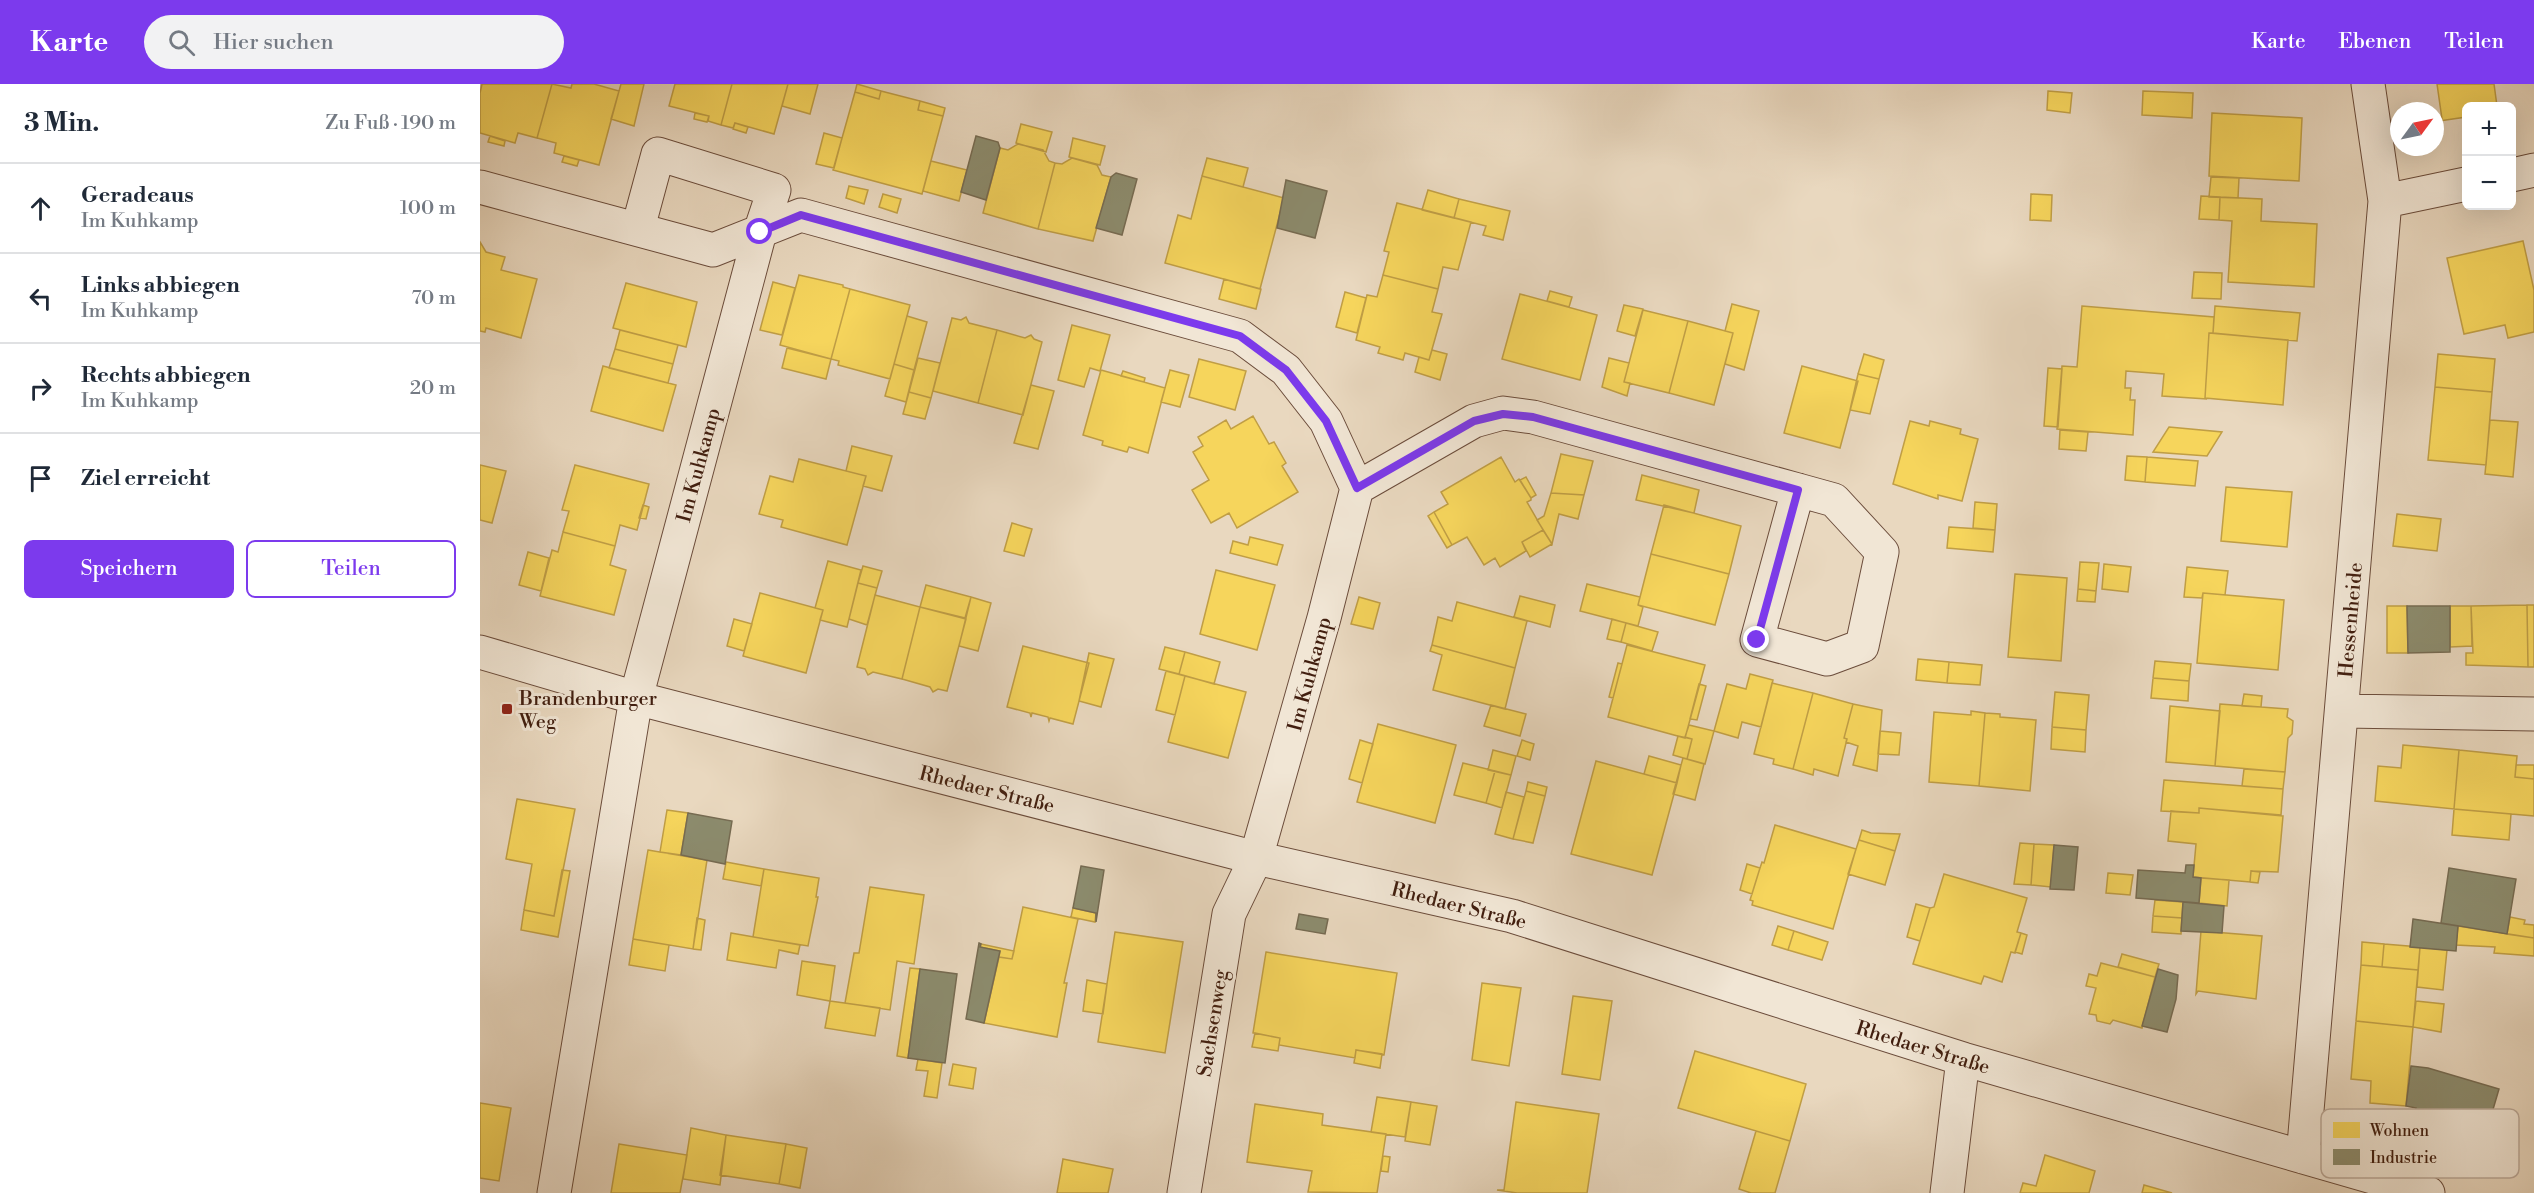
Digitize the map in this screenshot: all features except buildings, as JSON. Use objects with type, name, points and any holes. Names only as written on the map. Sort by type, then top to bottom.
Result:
[{"type":"street","name":"Hessenheide","points":[[2303,1157],[2385,201],[2368,84]]},
{"type":"street","name":"Im Kuhkamp","points":[[636,698],[760,232],[774,190],[658,154],[638,228]]},
{"type":"street","points":[[2516,174],[2534,170]]},
{"type":"street","points":[[2385,201],[2462,185]]},
{"type":"street","points":[[480,187],[713,250],[801,215],[1240,336],[1286,370],[1326,421],[1357,488],[1474,421],[1503,414],[1533,417],[1798,490],[1834,501],[1882,552],[1862,646],[1827,658],[1757,640],[1798,490]]},
{"type":"street","name":"Im Kuhkamp","points":[[1256,858],[1324,618],[1357,488]]},
{"type":"street","name":"Rhedaer Straße","points":[[480,652],[636,698],[1256,858],[1512,916],[1963,1059],[2321,1162]]},
{"type":"street","points":[[554,1193],[636,698]]},
{"type":"street","points":[[2343,711],[2534,714]]},
{"type":"street","name":"Sachsenweg","points":[[1184,1193],[1229,914],[1256,858]]},
{"type":"street","points":[[1947,1193],[1963,1059]]},
{"type":"street","name":"Rhedaer Straße","points":[[2376,1178],[2428,1193]]},
{"type":"place","name":"Brandenburger Weg","points":[[507,709]]},
{"type":"route","points":[[760,232],[801,215],[1240,336],[1286,370],[1326,421],[1357,488],[1474,421],[1503,414],[1533,417],[1798,490],[1757,640]]}]
